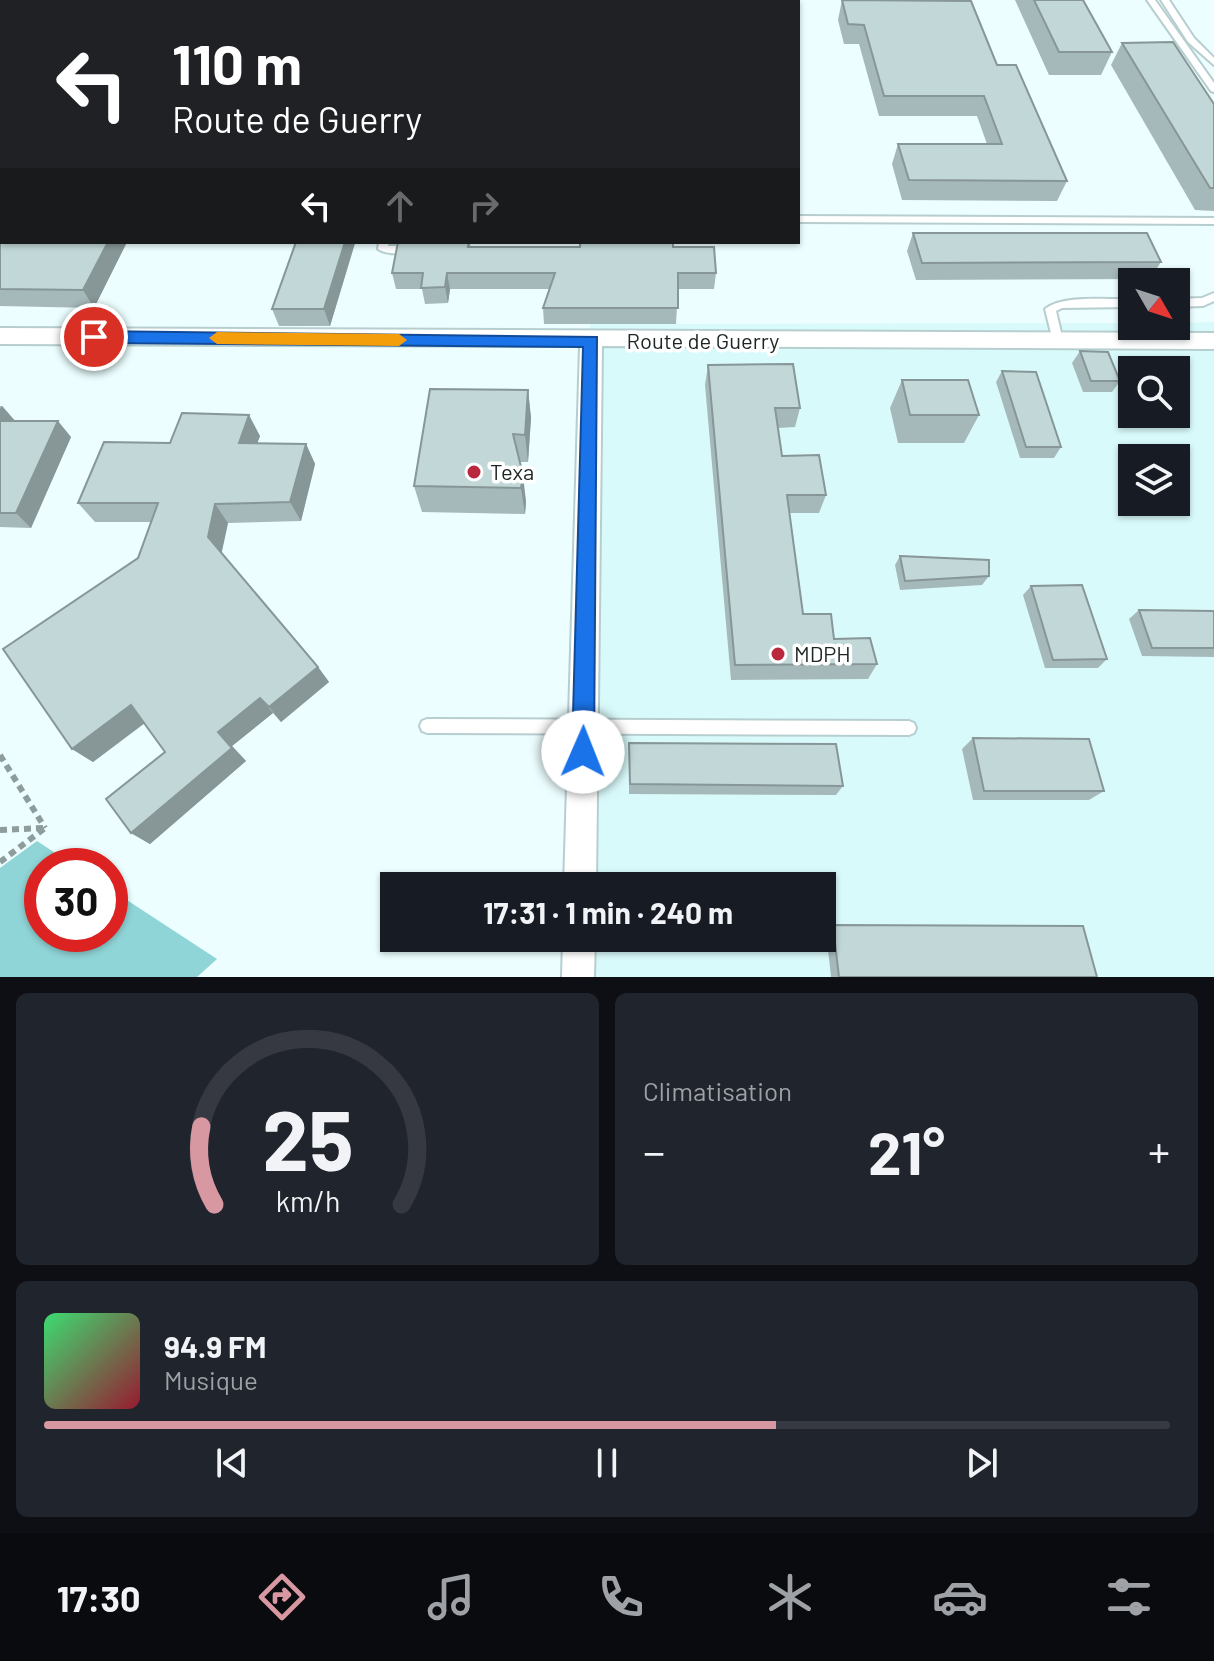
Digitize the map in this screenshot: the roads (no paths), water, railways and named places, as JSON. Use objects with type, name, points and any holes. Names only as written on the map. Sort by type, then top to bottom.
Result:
[{"type":"street","name":"Route de Guerry","points":[[0,336],[591,341],[1214,341]]},
{"type":"street","points":[[580,872],[591,341]]},
{"type":"street","points":[[578,977],[579,952]]},
{"type":"lane","points":[[1151,0],[1214,89]]},
{"type":"lane","points":[[1165,0],[1191,40],[1214,63]]},
{"type":"lane","points":[[800,219],[1214,221]]},
{"type":"lane","points":[[384,244],[383,249],[430,249]]},
{"type":"lane","points":[[1190,302],[1203,302],[1214,297]]},
{"type":"lane","points":[[1058,341],[1050,309],[1061,304],[1118,303]]},
{"type":"lane","points":[[427,726],[909,728]]},
{"type":"place","name":"Texa","points":[[474,472]]},
{"type":"place","name":"MDPH","points":[[778,654]]}]
